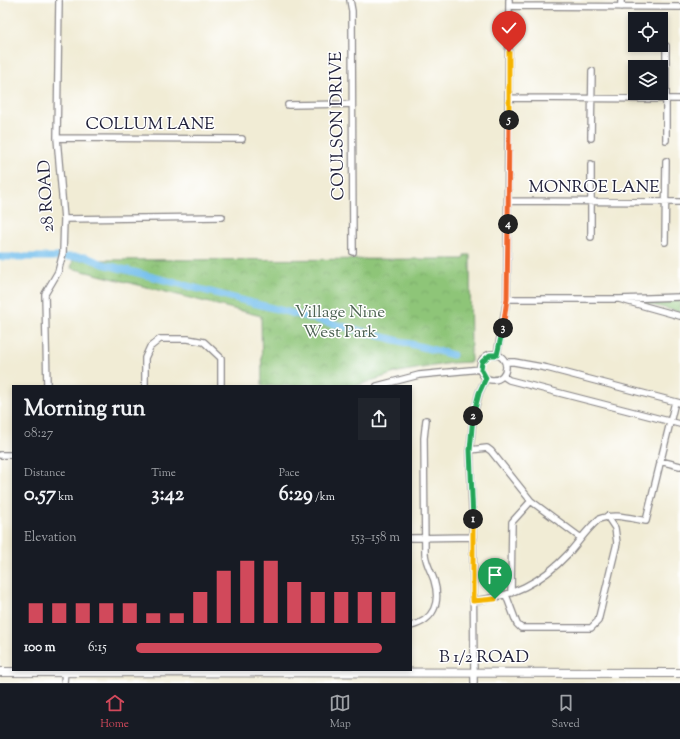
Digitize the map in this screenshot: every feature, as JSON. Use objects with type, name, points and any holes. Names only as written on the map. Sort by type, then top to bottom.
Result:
[{"type":"main road","name":"B 1/2 ROAD","points":[[0,672],[680,674]]},
{"type":"street","name":"28 ROAD","points":[[47,385],[45,294],[58,272],[63,253],[64,219],[57,138],[58,0]]},
{"type":"street","name":"COULSON DRIVE","points":[[350,0],[352,11],[351,104],[353,252]]},
{"type":"street","points":[[621,0],[621,7]]},
{"type":"street","points":[[497,355],[507,299],[509,202],[509,3],[621,7],[680,7]]},
{"type":"street","points":[[592,71],[592,138]]},
{"type":"street","points":[[509,98],[628,98]]},
{"type":"street","points":[[668,99],[680,99]]},
{"type":"street","points":[[666,100],[666,140]]},
{"type":"street","points":[[288,105],[351,104]]},
{"type":"street","name":"COLLUM LANE","points":[[57,138],[242,139]]},
{"type":"street","points":[[665,242],[666,161]]},
{"type":"street","points":[[591,238],[592,164]]},
{"type":"street","name":"MONROE LANE","points":[[509,202],[680,202]]},
{"type":"street","points":[[64,219],[222,217]]},
{"type":"street","points":[[507,299],[619,299],[680,297]]},
{"type":"street","points":[[619,299],[680,316]]},
{"type":"street","points":[[145,385],[145,358],[150,347],[160,339],[188,339],[204,342],[221,358],[221,385]]},
{"type":"street","points":[[490,355],[497,355],[505,362],[506,369],[503,376],[497,379],[486,378],[481,369],[484,359],[490,355]]},
{"type":"street","points":[[473,601],[495,599],[528,585],[554,568],[599,519],[606,516],[618,516],[646,521],[670,422],[677,402],[547,368],[514,362],[505,362]]},
{"type":"street","points":[[381,385],[419,375],[481,369]]},
{"type":"street","points":[[503,376],[509,380],[680,424]]},
{"type":"street","points":[[474,683],[473,538],[470,450],[473,418],[479,393],[486,378]]},
{"type":"street","points":[[412,626],[421,623],[430,617],[436,603],[435,585],[425,561],[424,438],[426,420]]},
{"type":"street","points":[[470,450],[487,448],[491,451],[531,501],[581,538]]},
{"type":"street","points":[[0,455],[12,455]]},
{"type":"street","points":[[660,461],[680,466]]},
{"type":"street","points":[[531,501],[512,522],[508,594],[517,624],[521,628],[591,628],[598,621],[617,543],[616,528],[606,516]]},
{"type":"street","points":[[412,538],[473,538]]},
{"type":"street","points":[[64,683],[65,671]]},
{"type":"green space","name":"Village Nine West Park","points":[[464,255],[470,255],[471,362],[451,363],[398,372],[359,385],[262,385],[261,316],[71,268],[73,260],[464,259]]},
{"type":"green space","points":[[646,300],[680,300],[680,312],[644,303]]},
{"type":"waterway","points":[[0,257],[86,257],[103,264],[453,355]]},
{"type":"route","points":[[495,599],[473,601],[473,538],[470,450],[473,418],[479,393],[486,378],[482,372],[481,365],[486,357],[493,354],[497,355],[507,299],[509,202],[509,52]]}]
